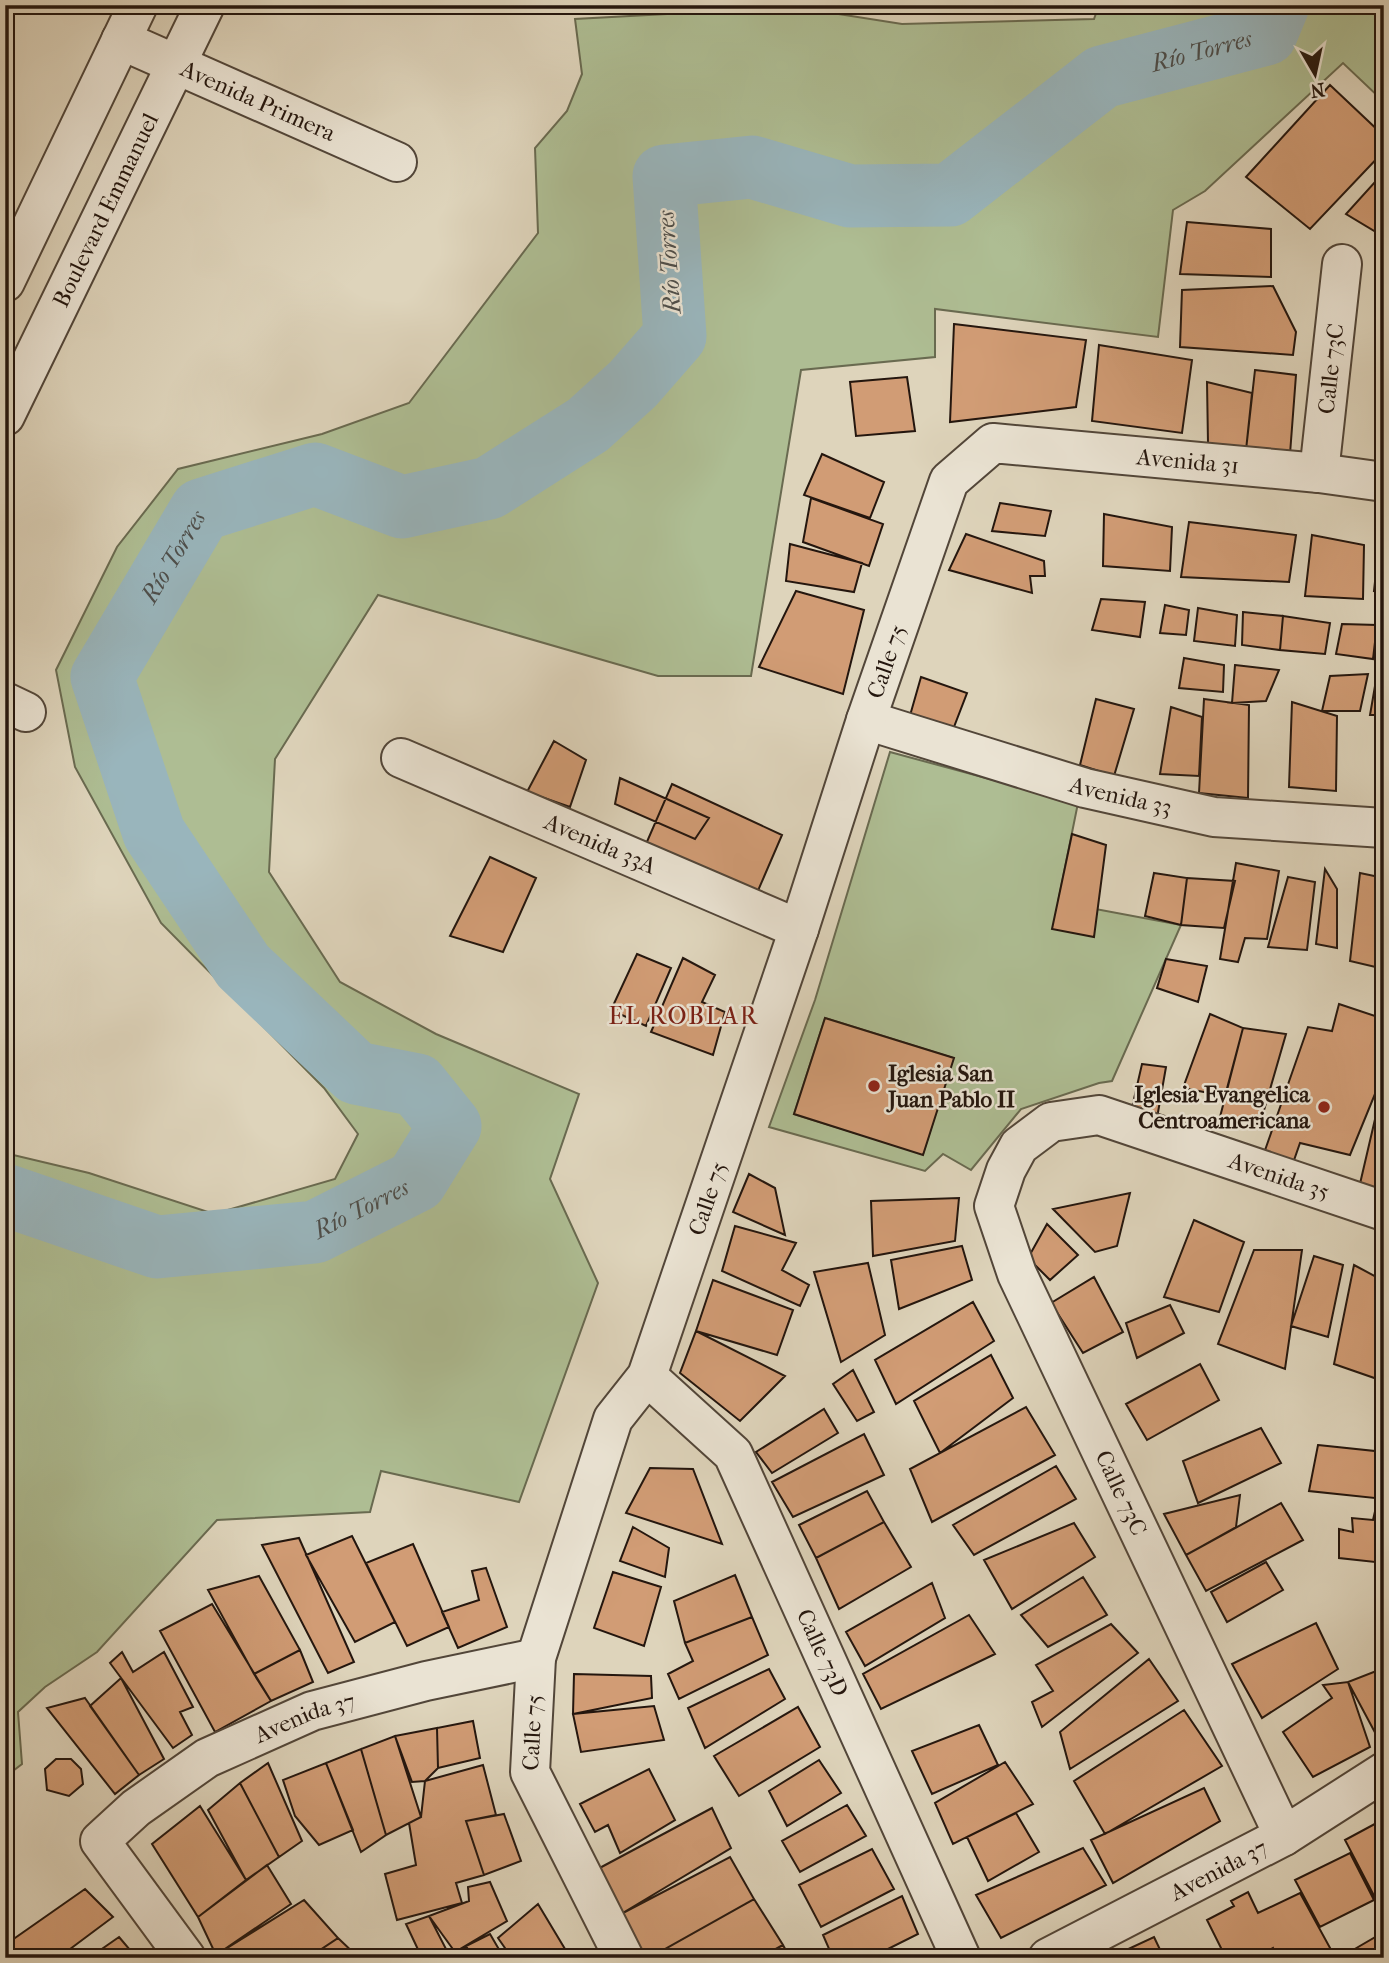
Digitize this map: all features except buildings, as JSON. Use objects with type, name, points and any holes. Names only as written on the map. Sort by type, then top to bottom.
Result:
[{"type":"street","points":[[5,282],[138,5]]},
{"type":"street","name":"Boulevard Emmanuel","points":[[5,416],[205,5]]},
{"type":"street","name":"Avenida Primera","points":[[121,40],[397,162]]},
{"type":"street","name":"Calle 73C","points":[[1319,473],[1342,264]]},
{"type":"street","name":"Avenida 31","points":[[993,443],[1319,473],[1384,482]]},
{"type":"street","name":"Calle 75","points":[[624,1958],[530,1772],[536,1658],[613,1419],[647,1376],[799,929],[866,720],[949,481],[993,443]]},
{"type":"street","name":"Avenida 33","points":[[866,720],[1085,788],[1214,817],[1384,828]]},
{"type":"street","name":"Avenida 33A","points":[[401,758],[799,929]]},
{"type":"street","name":"Avenida 35","points":[[1019,1146],[1051,1122],[1099,1115],[1384,1211]]},
{"type":"street","name":"Calle 73C","points":[[1019,1146],[1006,1170],[994,1206],[1017,1274],[1284,1836]]},
{"type":"street","name":"Calle 73D","points":[[647,1376],[733,1454],[961,1958]]},
{"type":"street","name":"Avenida 37","points":[[186,1958],[100,1841],[136,1808],[207,1758],[312,1711],[426,1681],[536,1658]]},
{"type":"street","name":"Avenida 37","points":[[1048,1958],[1284,1836],[1384,1772]]},
{"type":"green space","points":[[1099,5],[1384,5],[1384,102],[1343,63],[1205,191],[1173,210],[1158,337],[935,309],[935,357],[801,370],[751,676],[658,676],[378,595],[275,759],[269,872],[340,982],[436,1034],[579,1094],[550,1179],[598,1283],[519,1502],[381,1471],[370,1512],[217,1520],[97,1652],[45,1687],[18,1712],[22,1764],[5,1777],[5,1153],[89,1173],[214,1214],[335,1179],[358,1134],[324,1088],[161,923],[75,767],[56,670],[117,547],[178,469],[322,434],[409,403],[538,233],[535,148],[567,111],[582,74],[575,19],[794,7],[902,24],[1094,19]]},
{"type":"green space","points":[[890,752],[1078,803],[1058,902],[1181,925],[1112,1081],[1021,1109],[971,1170],[943,1154],[925,1171],[769,1127],[815,1000]],"holes":[[[825,1018],[953,1058],[923,1154],[794,1114]]]},
{"type":"waterway","name":"Río Torres","points":[[5,1195],[157,1247],[315,1232],[416,1181],[450,1126],[417,1085],[356,1073],[243,966],[154,833],[102,677],[201,510],[315,474],[402,507],[489,488],[588,425],[633,384],[675,336],[664,176],[752,167],[850,196],[950,195],[1102,77],[1266,34],[1278,5]]},
{"type":"place","name":"Iglesia San Juan Pablo II","points":[[874,1086]]},
{"type":"place","name":"Iglesia Evangelica Centroamericana","points":[[1324,1107]]},
{"type":"district","name":"EL ROBLAR","points":[[684,1016]]}]
